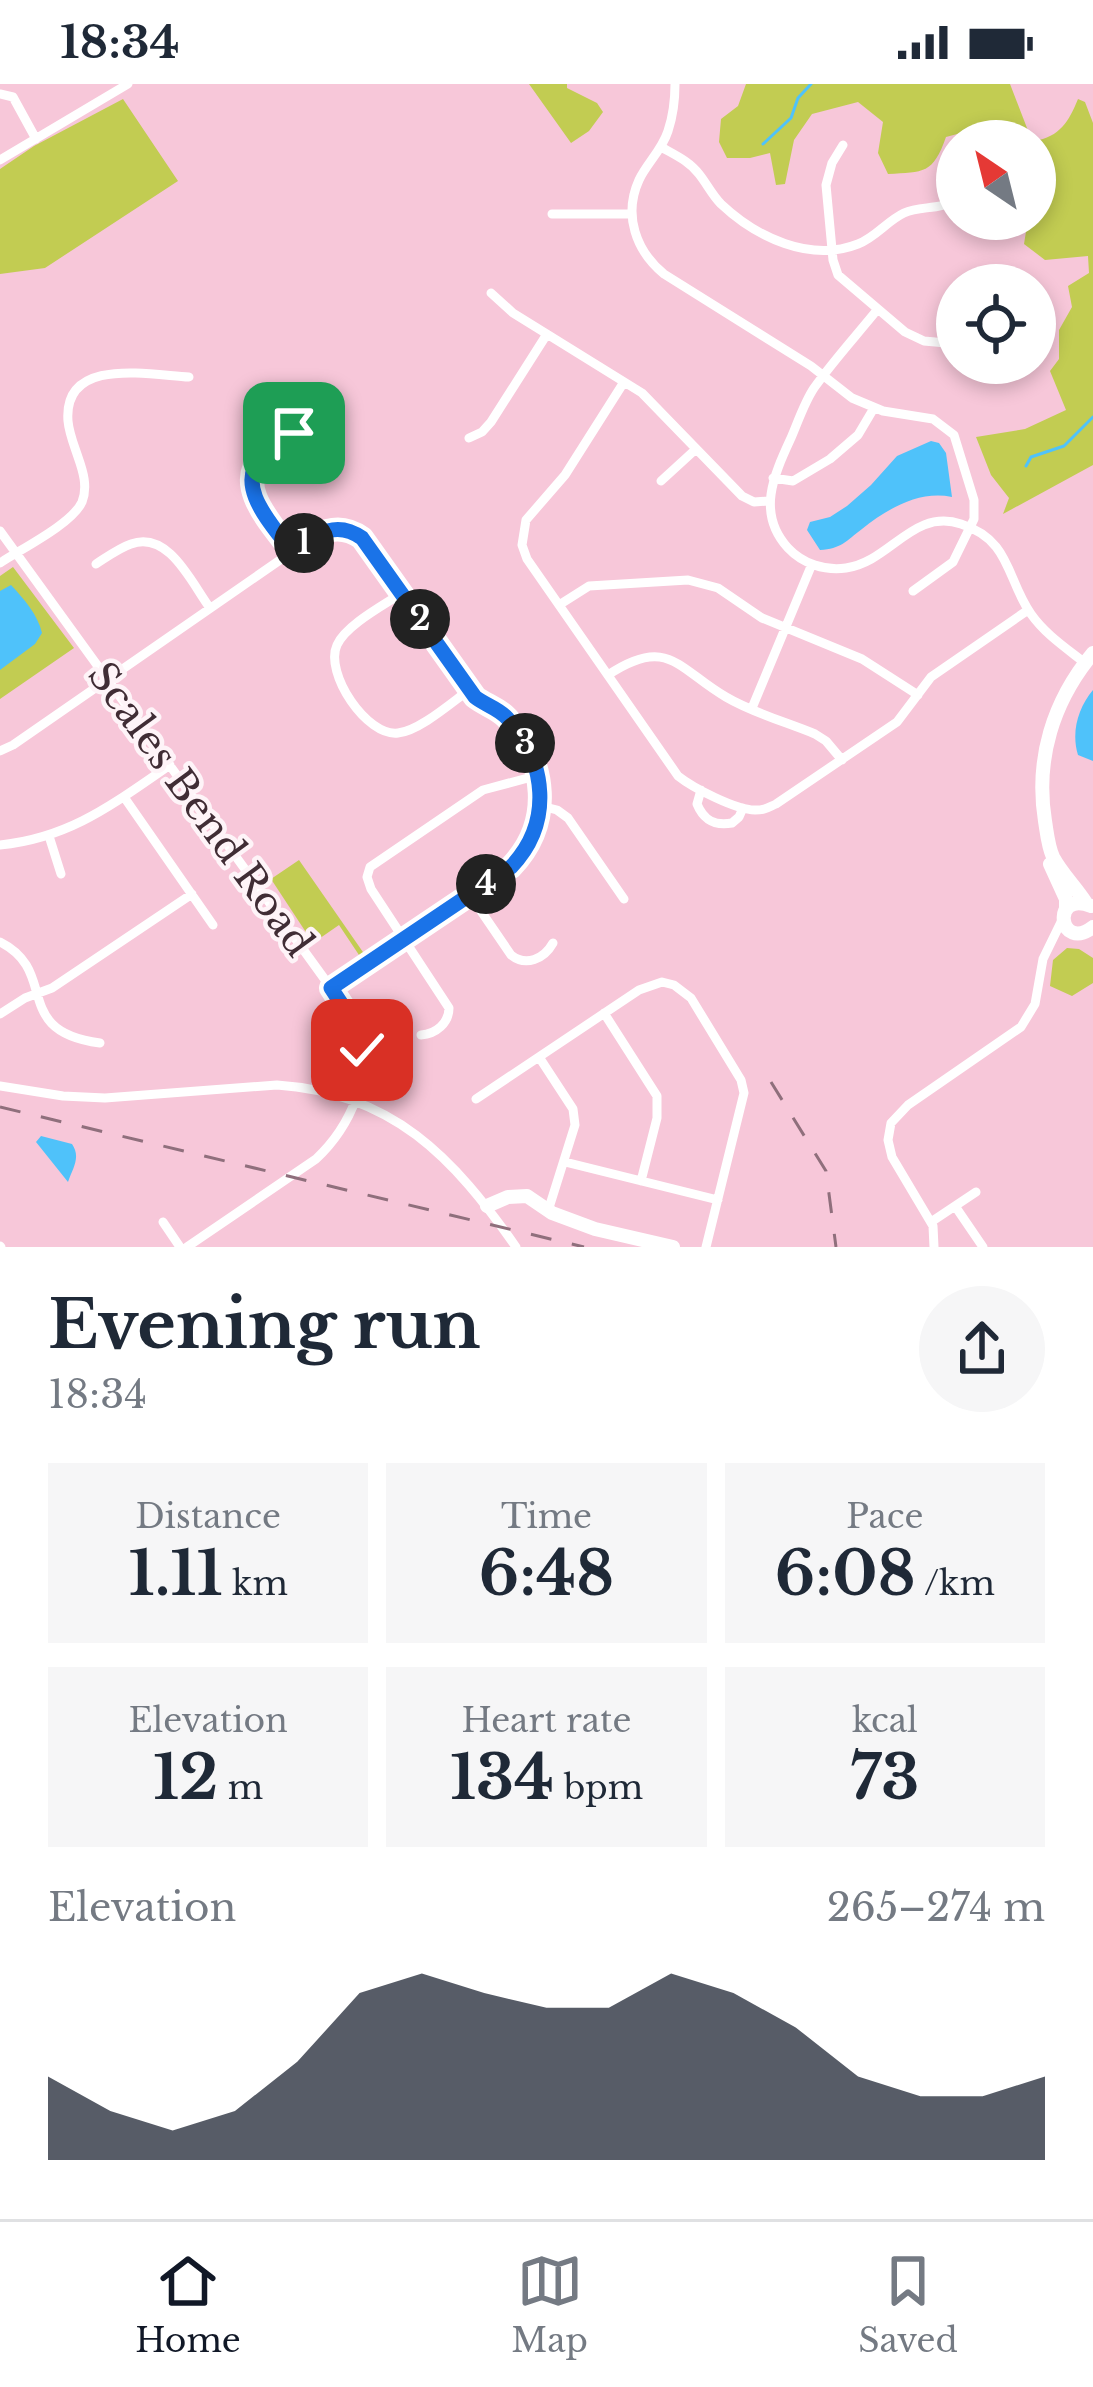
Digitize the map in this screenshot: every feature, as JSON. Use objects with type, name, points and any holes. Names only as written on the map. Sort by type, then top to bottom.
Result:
[{"type":"main road","points":[[1089,658],[1057,711],[1044,756],[1042,793],[1050,866],[1066,899],[1066,926],[1093,947]]},
{"type":"main road","points":[[1051,853],[1089,906]]},
{"type":"main road","points":[[1065,914],[1077,902],[1089,906]]},
{"type":"main road","points":[[1076,934],[1093,927]]},
{"type":"main road","points":[[487,1206],[508,1197],[527,1196],[548,1210],[596,1228],[673,1247]]},
{"type":"street","points":[[0,160],[128,84]]},
{"type":"street","points":[[675,84],[672,116],[661,147],[638,182],[632,214],[646,257],[664,274],[839,390],[874,408],[933,418],[954,435],[975,511],[953,562],[913,591]]},
{"type":"street","points":[[0,94],[13,97],[36,139]]},
{"type":"street","points":[[843,145],[826,185],[831,250],[838,275],[915,338],[936,344]]},
{"type":"street","points":[[661,147],[688,163],[733,214],[773,239],[800,249],[831,250],[860,243],[908,212],[936,209]]},
{"type":"street","points":[[552,214],[632,214]]},
{"type":"street","points":[[491,293],[513,313],[653,403],[742,496],[768,502]]},
{"type":"street","points":[[877,310],[810,394],[773,478],[768,502],[780,537],[794,553],[831,569],[862,565],[911,530],[931,522],[952,521],[970,528],[1004,556],[1028,610],[1047,634],[1089,658]]},
{"type":"street","points":[[469,438],[482,432],[499,411],[548,334]]},
{"type":"street","points":[[0,563],[71,515],[82,500],[84,477],[68,417],[79,388],[106,373],[188,376]]},
{"type":"street","points":[[624,382],[565,475],[526,520],[523,552],[678,776],[701,790],[743,808],[760,810],[776,804],[897,722],[931,677],[1028,610]]},
{"type":"street","points":[[773,478],[794,481],[830,459],[858,435],[874,408]]},
{"type":"street","points":[[292,552],[254,497],[251,484],[258,460],[294,433]]},
{"type":"street","points":[[661,481],[696,448]]},
{"type":"street","points":[[0,751],[326,530],[357,534],[470,690],[509,721],[530,752],[539,775],[541,806],[535,832],[519,858],[502,873],[331,988]]},
{"type":"street","name":"Scales Bend Road","points":[[0,531],[356,1026],[363,1066],[355,1100]]},
{"type":"street","points":[[96,564],[130,544],[158,544],[210,608]]},
{"type":"street","points":[[752,708],[812,564]]},
{"type":"street","points":[[559,605],[589,586],[688,580],[718,588],[752,613],[862,659],[918,695]]},
{"type":"street","points":[[402,593],[344,634],[334,652],[335,673],[364,718],[384,732],[404,732],[470,690]]},
{"type":"street","points":[[608,675],[633,660],[673,660],[724,696],[815,734],[842,760]]},
{"type":"street","points":[[0,844],[49,836],[89,819],[170,765]]},
{"type":"street","points":[[421,1034],[445,1024],[449,1007],[367,882],[370,867],[483,790],[539,775]]},
{"type":"street","points":[[701,790],[697,804],[713,823],[732,823],[743,808]]},
{"type":"street","points":[[124,797],[213,925]]},
{"type":"street","points":[[541,806],[568,818],[624,899]]},
{"type":"street","points":[[49,836],[61,874]]},
{"type":"street","points":[[0,1014],[52,988],[191,894]]},
{"type":"street","points":[[470,895],[519,961],[532,961],[553,943]]},
{"type":"street","points":[[934,1247],[932,1222],[892,1157],[891,1124],[908,1105],[1021,1027],[1035,1004],[1041,965],[1065,914]]},
{"type":"street","points":[[1048,948],[1076,934]]},
{"type":"street","points":[[0,941],[31,969],[43,1015],[56,1029],[100,1043]]},
{"type":"street","points":[[476,1099],[650,984],[674,985],[691,998],[741,1080],[744,1093],[706,1247]]},
{"type":"street","points":[[604,1013],[657,1096],[657,1118],[641,1181]]},
{"type":"street","points":[[539,1057],[573,1109],[575,1125],[548,1210]]},
{"type":"street","points":[[0,1086],[105,1098],[277,1085],[355,1100],[403,1124],[433,1146],[487,1206],[516,1247]]},
{"type":"street","points":[[163,1222],[183,1247],[319,1156],[338,1135],[355,1100]]},
{"type":"street","points":[[565,1162],[718,1200]]},
{"type":"street","points":[[932,1222],[976,1192]]},
{"type":"street","points":[[955,1206],[983,1247]]},
{"type":"green space","points":[[529,84],[567,84],[603,112],[589,131],[571,143]]},
{"type":"green space","points":[[746,84],[1010,84],[1024,120],[936,120],[936,159],[926,169],[888,174],[878,153],[883,122],[858,102],[812,114],[794,140],[785,184],[776,185],[770,153],[727,158],[719,142],[721,119],[738,106]]},
{"type":"green space","points":[[123,99],[178,181],[45,268],[0,274],[0,169]]},
{"type":"green space","points":[[1078,99],[1085,102],[1093,123],[1093,465],[1003,514],[1009,498],[991,475],[976,437],[1025,429],[1066,410],[1055,384],[1059,330],[1072,307],[1068,286],[1089,273],[1088,256],[1045,260],[1024,244],[1025,240],[1056,240],[1056,132]]},
{"type":"green space","points":[[13,567],[74,648],[0,699],[0,576]]},
{"type":"green space","points":[[299,860],[365,955],[361,958],[339,925],[313,943],[271,879]]},
{"type":"green space","points":[[1067,948],[1093,958],[1093,983],[1072,996],[1050,986],[1053,960]]},
{"type":"water","points":[[931,441],[946,453],[952,497],[928,496],[904,503],[843,544],[820,550],[807,530],[810,522],[847,506],[897,456]]},
{"type":"water","points":[[11,585],[42,633],[35,644],[0,670],[0,591]]},
{"type":"water","points":[[1093,690],[1093,761],[1078,755],[1075,738],[1080,712]]},
{"type":"water","points":[[41,1136],[75,1149],[68,1182],[36,1142]]},
{"type":"waterway","points":[[763,144],[791,118],[798,98],[811,84]]},
{"type":"waterway","points":[[1026,466],[1031,457],[1064,446],[1093,417]]},
{"type":"railway","points":[[771,1082],[826,1171],[836,1247]]},
{"type":"railway","points":[[0,1107],[584,1247]]},
{"type":"route","points":[[294,433],[264,454],[255,465],[251,484],[254,497],[292,552],[334,528],[362,538],[475,697],[509,721],[534,760],[541,790],[535,832],[511,867],[331,988],[356,1026],[362,1050]]}]
